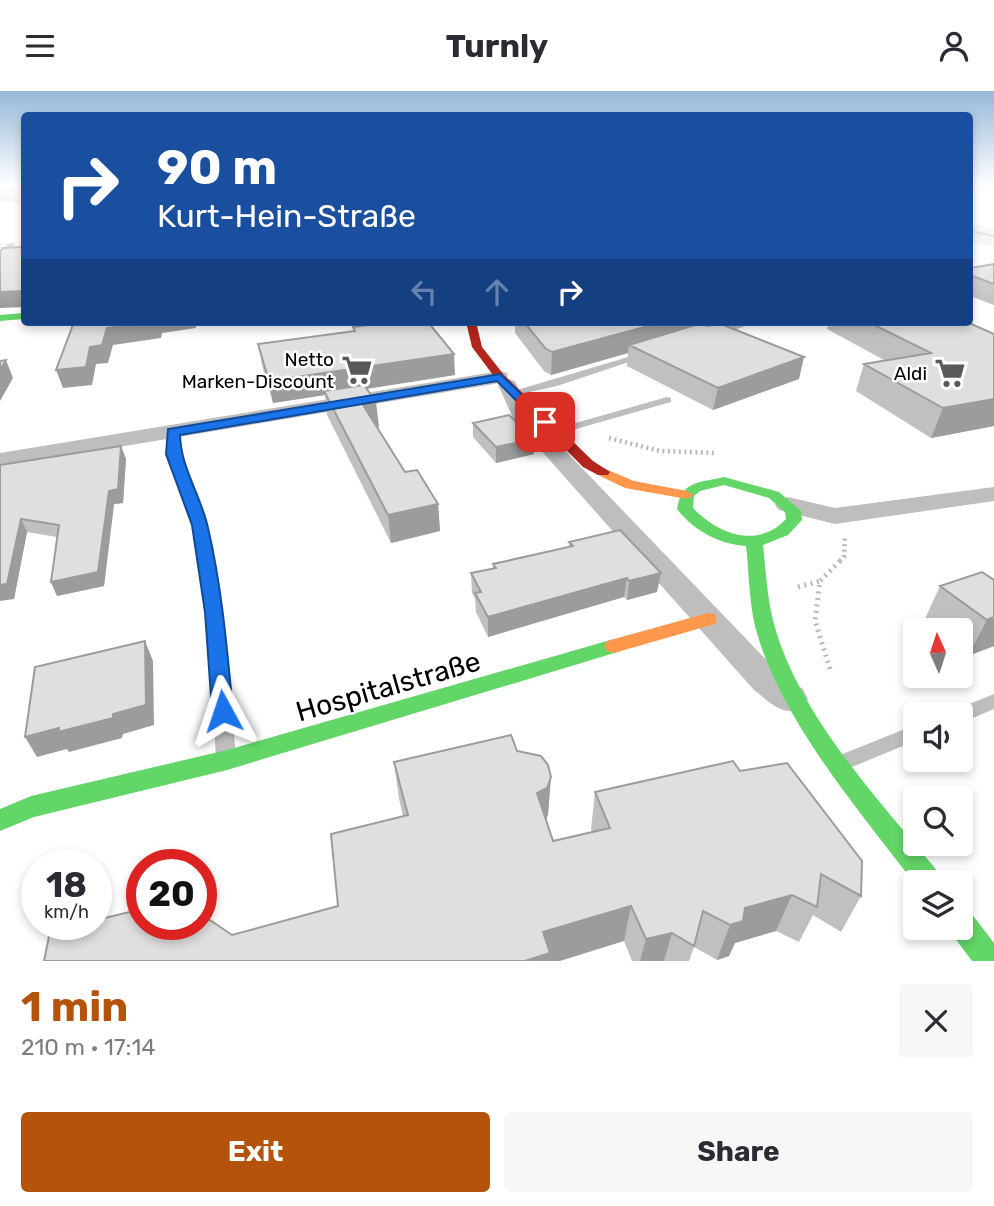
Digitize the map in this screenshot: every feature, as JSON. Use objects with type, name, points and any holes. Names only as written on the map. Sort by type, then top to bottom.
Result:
[{"type":"street","points":[[0,318],[21,316]]},
{"type":"street","points":[[472,326],[477,347],[508,385],[588,464],[630,485],[687,495]]},
{"type":"street","points":[[0,460],[173,432],[508,385]]},
{"type":"street","points":[[508,385],[520,416],[766,681],[802,706]]},
{"type":"street","points":[[708,483],[742,483],[774,493],[788,505],[793,515],[793,525],[785,533],[772,539],[754,542],[715,534],[700,526],[685,509],[687,495],[695,488],[708,483]]},
{"type":"street","points":[[788,505],[835,516],[994,494]]},
{"type":"street","points":[[754,542],[768,634],[802,706],[839,764],[921,870]]},
{"type":"street","name":"Hospitalstraße","points":[[0,820],[32,807],[227,760],[708,619]]},
{"type":"street","points":[[973,939],[990,961]]},
{"type":"lane","points":[[699,338],[740,326]]},
{"type":"lane","points":[[508,385],[554,384],[661,350]]},
{"type":"lane","points":[[555,432],[667,400]]},
{"type":"lane","points":[[173,432],[173,454],[200,525],[210,587],[227,760]]},
{"type":"lane","points":[[973,710],[994,701]]},
{"type":"lane","points":[[839,764],[903,738]]},
{"type":"shaded area","points":[[973,227],[994,228],[994,246],[973,242]]},
{"type":"building","points":[[21,247],[21,291],[0,292],[0,252],[3,248]]},
{"type":"building","points":[[994,264],[994,284],[973,276],[973,268]]},
{"type":"building","points":[[973,325],[994,334],[994,399],[943,408],[864,364],[931,353],[876,326]]},
{"type":"building","points":[[72,326],[123,326],[107,328],[102,345],[90,347],[86,367],[56,370]]},
{"type":"building","points":[[431,326],[454,354],[269,381],[258,344],[355,331],[353,327]]},
{"type":"building","points":[[527,326],[648,326],[552,352],[545,348]]},
{"type":"building","points":[[692,326],[726,326],[804,357],[718,388],[629,345]]},
{"type":"building","points":[[364,385],[376,402],[363,405],[405,472],[417,470],[438,504],[388,515],[324,391]]},
{"type":"building","points":[[509,415],[535,439],[496,447],[473,423]]},
{"type":"building","points":[[121,446],[118,489],[109,491],[98,572],[51,582],[59,525],[21,519],[7,584],[0,585],[0,465]]},
{"type":"building","points":[[620,530],[661,573],[629,581],[627,578],[488,617],[475,593],[481,592],[471,573],[496,568],[493,564],[573,546],[569,542]]},
{"type":"building","points":[[982,572],[994,580],[994,617],[987,620],[940,586]]},
{"type":"building","points":[[145,641],[146,705],[113,714],[113,718],[25,737],[35,667]]},
{"type":"building","points":[[511,735],[517,751],[541,756],[548,765],[551,777],[547,788],[537,793],[553,841],[610,828],[595,792],[733,761],[740,771],[787,763],[862,861],[861,896],[821,874],[817,907],[792,895],[745,908],[743,921],[730,925],[703,911],[694,946],[672,933],[646,939],[631,906],[543,932],[550,953],[525,961],[44,961],[48,940],[112,940],[112,916],[126,913],[126,940],[217,940],[217,925],[232,935],[338,906],[331,834],[408,815],[394,762]]},
{"type":"waterway","points":[[973,232],[994,236]]},
{"type":"railway","points":[[0,246],[21,244]]},
{"type":"traffic: fast","points":[[0,318],[21,316]]},
{"type":"traffic: fast","points":[[724,481],[774,495],[793,511],[794,520],[783,532],[769,539],[754,541],[723,536],[708,529],[685,509],[687,495],[695,488],[724,481]]},
{"type":"traffic: fast","points":[[754,542],[765,627],[794,695],[836,761],[921,870]]},
{"type":"traffic: fast","points":[[0,820],[31,807],[227,760],[614,646]]},
{"type":"traffic: fast","points":[[973,939],[990,961]]},
{"type":"traffic: slow","points":[[603,472],[630,485],[687,495]]},
{"type":"traffic: slow","points":[[614,646],[708,619]]},
{"type":"traffic: jam","points":[[472,326],[477,347],[500,377],[588,464],[603,472]]},
{"type":"place","name":"Netto Marken-Discount","points":[[357,370]]},
{"type":"place","name":"Aldi","points":[[950,373]]},
{"type":"route","points":[[223,711],[214,612],[200,525],[173,454],[173,432],[500,377],[545,422]]}]
